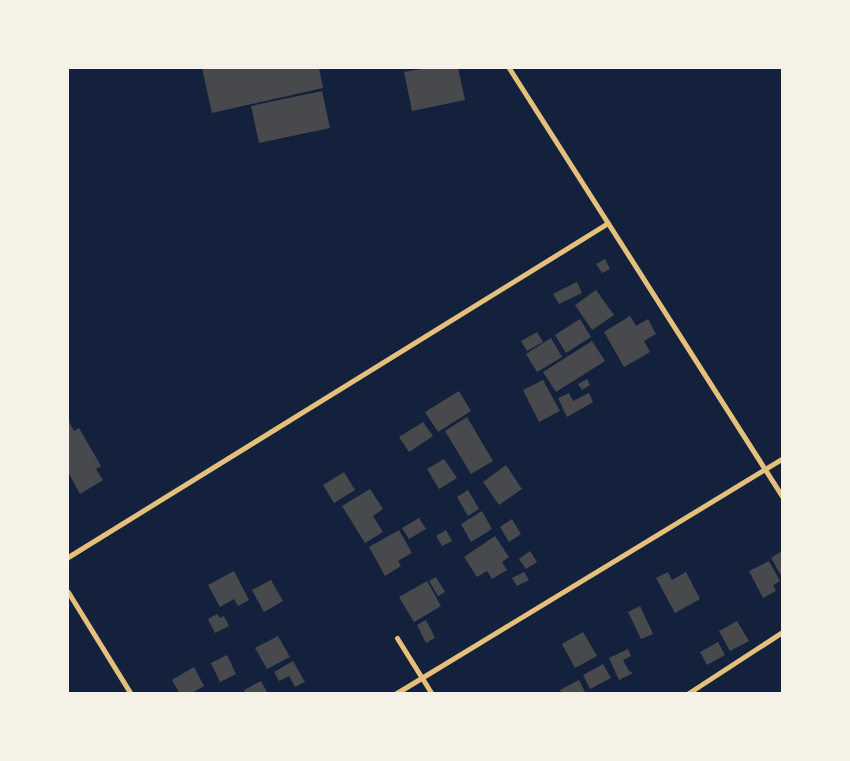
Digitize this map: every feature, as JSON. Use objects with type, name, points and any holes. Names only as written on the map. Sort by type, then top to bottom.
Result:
[{"type":"street","points":[[509,68],[782,496]]},
{"type":"street","points":[[68,557],[608,223]]},
{"type":"street","points":[[395,694],[782,459]]},
{"type":"street","points":[[68,592],[132,694]]},
{"type":"street","points":[[686,694],[782,632]]},
{"type":"street","points":[[397,638],[432,694]]},
{"type":"building","points":[[202,68],[319,68],[323,88],[212,113]]},
{"type":"building","points":[[428,68],[458,68],[465,100],[412,111],[404,72]]},
{"type":"building","points":[[322,91],[330,128],[259,143],[251,106]]},
{"type":"building","points":[[605,259],[610,269],[602,273],[596,264]]},
{"type":"building","points":[[577,282],[582,293],[559,304],[553,294]]},
{"type":"building","points":[[596,290],[614,315],[592,330],[575,305]]},
{"type":"building","points":[[630,316],[636,326],[648,319],[656,334],[644,341],[650,352],[624,367],[604,332]]},
{"type":"building","points":[[580,319],[591,337],[566,353],[555,335]]},
{"type":"building","points":[[537,332],[543,342],[527,351],[521,341]]},
{"type":"building","points":[[551,338],[562,357],[537,372],[526,354]]},
{"type":"building","points":[[592,341],[605,361],[556,392],[543,372]]},
{"type":"building","points":[[587,379],[590,385],[582,390],[578,384]]},
{"type":"building","points":[[543,380],[560,411],[539,422],[523,390]]},
{"type":"building","points":[[459,391],[471,411],[438,432],[425,412]]},
{"type":"building","points":[[569,393],[573,401],[589,393],[593,402],[567,417],[558,398]]},
{"type":"building","points":[[467,417],[493,461],[471,474],[445,431]]},
{"type":"building","points":[[68,420],[74,431],[79,428],[101,466],[96,469],[103,480],[80,494],[68,472]]},
{"type":"building","points":[[423,422],[433,436],[409,452],[399,437]]},
{"type":"building","points":[[444,459],[457,478],[439,489],[427,469]]},
{"type":"building","points":[[506,465],[522,489],[499,505],[483,482]]},
{"type":"building","points":[[344,472],[355,490],[334,503],[323,485]]},
{"type":"building","points":[[370,489],[383,509],[373,516],[383,532],[365,543],[342,506]]},
{"type":"building","points":[[468,490],[479,509],[468,516],[457,497]]},
{"type":"building","points":[[482,511],[492,529],[471,542],[461,524]]},
{"type":"building","points":[[419,518],[426,529],[409,539],[402,528]]},
{"type":"building","points":[[512,519],[521,534],[509,542],[500,527]]},
{"type":"building","points":[[399,530],[412,553],[398,561],[401,566],[385,576],[369,547]]},
{"type":"building","points":[[446,530],[452,541],[442,546],[436,536]]},
{"type":"building","points":[[495,536],[509,557],[502,562],[507,570],[492,579],[487,571],[477,577],[464,557]]},
{"type":"building","points":[[530,551],[537,562],[526,569],[519,559]]},
{"type":"building","points":[[782,551],[782,577],[771,558]]},
{"type":"building","points":[[769,561],[780,581],[773,585],[776,591],[763,598],[749,571]]},
{"type":"building","points":[[234,571],[249,600],[238,606],[234,599],[220,607],[208,585]]},
{"type":"building","points":[[524,572],[529,580],[517,586],[512,578]]},
{"type":"building","points":[[668,572],[672,580],[686,572],[700,599],[675,613],[656,578]]},
{"type":"building","points":[[436,577],[445,592],[438,596],[429,581]]},
{"type":"building","points":[[271,580],[283,601],[264,612],[252,590]]},
{"type":"building","points":[[427,581],[441,606],[414,622],[399,597]]},
{"type":"building","points":[[640,606],[653,634],[641,639],[628,612]]},
{"type":"building","points":[[217,614],[220,618],[224,616],[229,626],[215,633],[208,619]]},
{"type":"building","points":[[426,620],[435,638],[426,643],[417,625]]},
{"type":"building","points":[[737,621],[749,641],[730,651],[719,631]]},
{"type":"building","points":[[583,632],[597,656],[575,668],[562,644]]},
{"type":"building","points":[[278,636],[290,657],[267,669],[255,648]]},
{"type":"building","points":[[718,642],[725,655],[707,665],[700,652]]},
{"type":"building","points":[[628,649],[631,656],[623,660],[629,671],[633,673],[619,680],[609,658]]},
{"type":"building","points":[[227,655],[236,674],[220,682],[211,663]]},
{"type":"building","points":[[293,661],[305,682],[295,687],[289,676],[279,681],[274,672]]},
{"type":"building","points":[[603,664],[611,678],[590,689],[583,675]]},
{"type":"building","points":[[194,667],[204,686],[190,694],[180,694],[172,680]]},
{"type":"building","points":[[579,680],[585,692],[562,694],[560,690]]},
{"type":"building","points":[[261,681],[268,694],[245,694],[244,690]]}]
